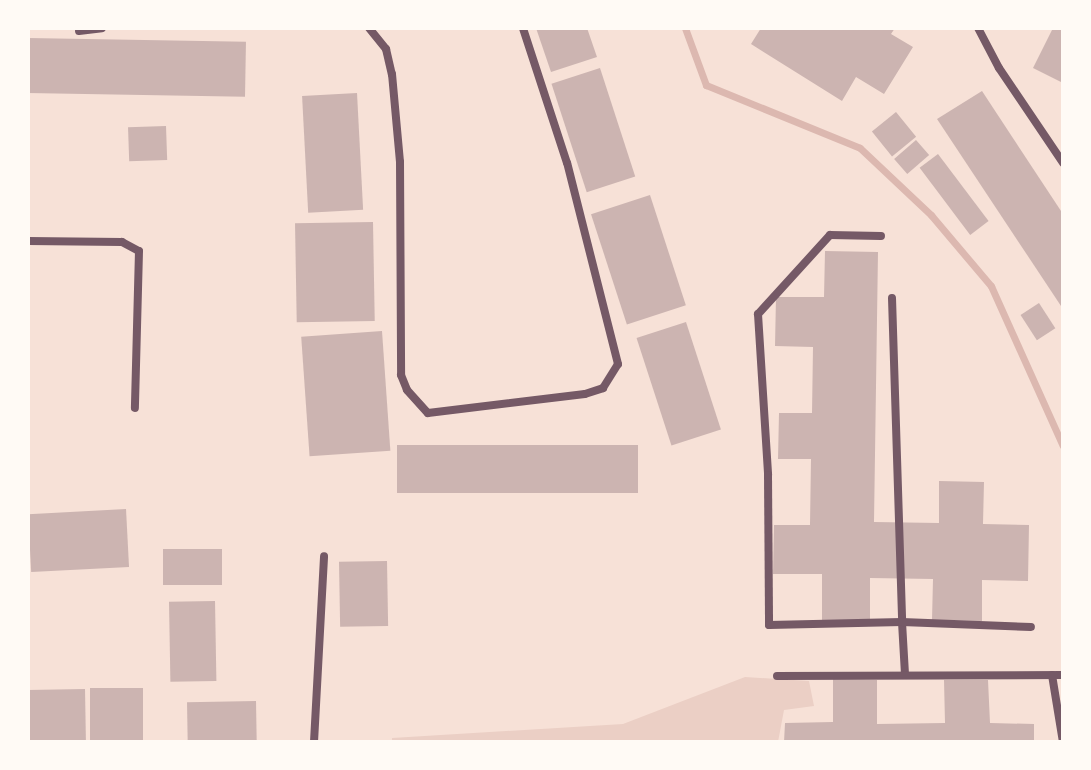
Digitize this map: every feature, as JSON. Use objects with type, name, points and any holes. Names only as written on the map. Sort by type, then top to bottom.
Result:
[{"type":"street","points":[[79,31],[102,28]]},
{"type":"street","points":[[369,28],[386,49],[394,89],[400,162],[401,375],[407,390],[428,413],[585,394],[603,388],[618,364],[567,163],[523,28]]},
{"type":"street","points":[[978,28],[999,68],[1063,163]]},
{"type":"street","points":[[881,236],[830,235],[758,314],[768,475],[769,625],[902,622],[1031,627]]},
{"type":"street","points":[[28,241],[122,242],[139,251],[135,408]]},
{"type":"street","points":[[892,298],[905,674]]},
{"type":"street","points":[[314,742],[324,556]]},
{"type":"street","points":[[1052,675],[1063,742]]},
{"type":"street","points":[[777,676],[1063,675]]},
{"type":"shaded area","points":[[745,677],[809,681],[814,706],[784,710],[778,742],[392,742],[392,738],[623,724]]},
{"type":"building","points":[[536,28],[587,28],[597,57],[551,72]]},
{"type":"building","points":[[761,28],[895,28],[891,34],[913,47],[884,94],[856,77],[842,101],[751,44]]},
{"type":"building","points":[[1053,28],[1063,28],[1063,83],[1033,68]]},
{"type":"building","points":[[28,38],[246,42],[245,97],[28,93]]},
{"type":"building","points":[[600,68],[635,176],[587,192],[551,84]]},
{"type":"building","points":[[982,91],[1063,214],[1063,309],[937,119]]},
{"type":"building","points":[[357,93],[363,210],[308,213],[302,96]]},
{"type":"building","points":[[896,112],[916,137],[892,156],[872,132]]},
{"type":"building","points":[[166,126],[167,160],[129,161],[128,127]]},
{"type":"building","points":[[916,140],[929,155],[907,174],[894,159]]},
{"type":"building","points":[[938,154],[989,221],[970,235],[920,168]]},
{"type":"building","points":[[650,195],[686,305],[627,324],[591,214]]},
{"type":"building","points":[[373,222],[375,321],[297,322],[295,223]]},
{"type":"building","points":[[825,251],[878,252],[874,522],[939,523],[939,481],[984,482],[983,524],[1029,525],[1028,581],[982,580],[982,621],[932,620],[933,579],[870,578],[870,620],[822,620],[822,574],[773,574],[774,525],[810,525],[811,459],[778,459],[779,413],[812,413],[813,347],[775,346],[776,297],[824,297]]},
{"type":"building","points":[[1039,303],[1055,328],[1037,340],[1021,315]]},
{"type":"building","points":[[686,322],[721,429],[671,446],[637,338]]},
{"type":"building","points":[[382,331],[390,451],[310,456],[301,337]]},
{"type":"building","points":[[397,445],[638,445],[638,493],[397,493]]},
{"type":"building","points":[[126,509],[129,567],[31,572],[28,514]]},
{"type":"building","points":[[163,549],[222,549],[222,585],[163,585]]},
{"type":"building","points":[[387,561],[388,626],[340,627],[339,562]]},
{"type":"building","points":[[215,601],[216,681],[170,682],[169,602]]},
{"type":"building","points":[[833,679],[877,680],[877,724],[945,723],[944,680],[988,680],[990,723],[1034,724],[1034,742],[784,742],[785,723],[833,722]]},
{"type":"building","points":[[90,688],[143,688],[143,742],[90,742]]},
{"type":"building","points":[[85,689],[86,742],[29,742],[28,690]]},
{"type":"building","points":[[256,701],[257,742],[188,742],[187,702]]},
{"type":"waterway","points":[[685,28],[706,85],[860,148],[931,215],[991,286],[1063,446]]}]
